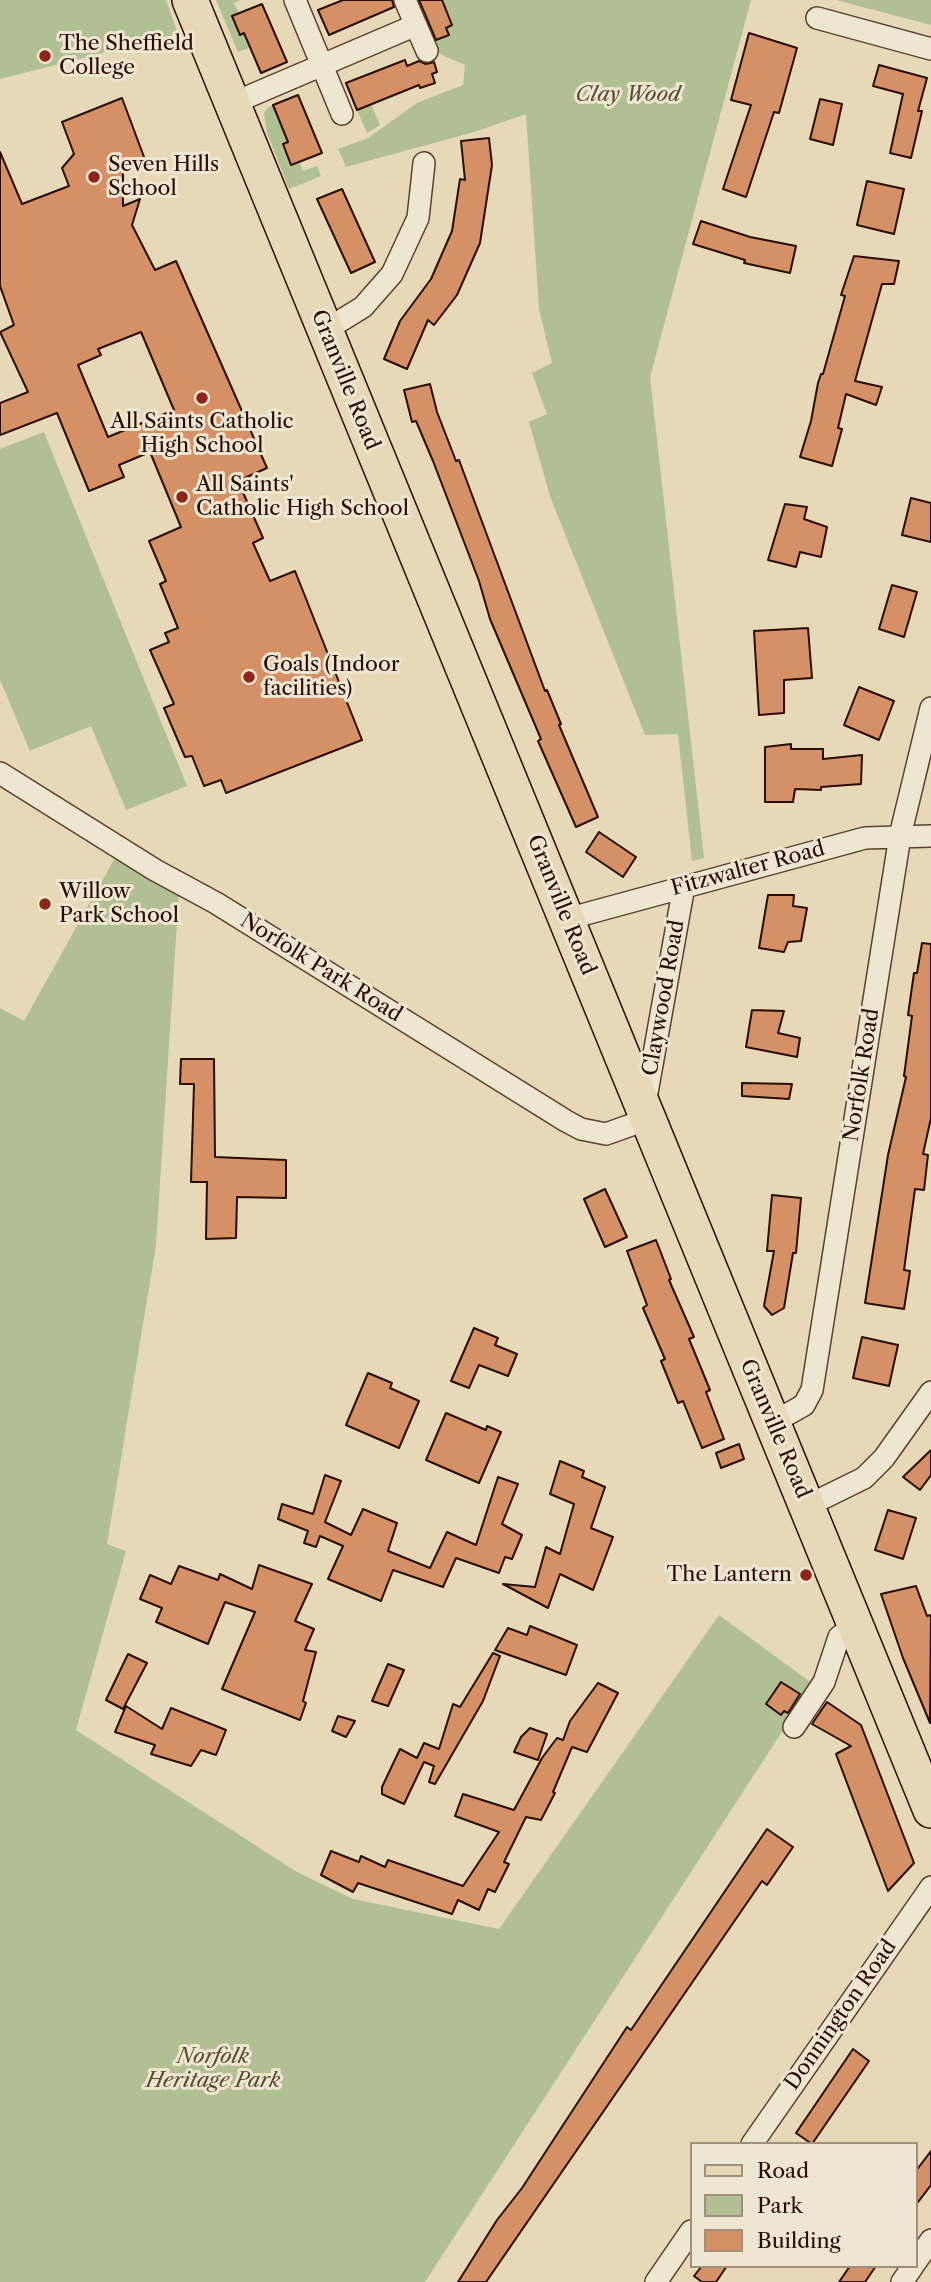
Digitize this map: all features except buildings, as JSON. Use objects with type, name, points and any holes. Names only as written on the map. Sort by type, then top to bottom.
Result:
[{"type":"main road","name":"Granville Road","points":[[190,0],[931,1810]]},
{"type":"street","points":[[295,0],[342,114]]},
{"type":"street","points":[[405,0],[427,51]]},
{"type":"street","points":[[817,18],[931,49]]},
{"type":"street","points":[[231,104],[415,25]]},
{"type":"street","points":[[324,331],[362,307],[392,274],[418,218],[424,163]]},
{"type":"street","name":"Norfolk Road","points":[[772,1423],[804,1405],[812,1390],[900,836],[931,708]]},
{"type":"street","name":"Norfolk Park Road","points":[[0,773],[581,1129],[606,1134],[646,1114]]},
{"type":"street","name":"Fitzwalter Road","points":[[567,919],[865,838],[931,836]]},
{"type":"street","name":"Claywood Road","points":[[646,1114],[684,886]]},
{"type":"street","points":[[807,1506],[864,1478],[884,1458],[931,1392]]},
{"type":"street","points":[[794,1727],[824,1682],[839,1637],[855,1625]]},
{"type":"street","name":"Donnington Road","points":[[753,2142],[931,1887]]},
{"type":"street","points":[[656,2282],[690,2232]]},
{"type":"street","points":[[917,2260],[931,2240]]},
{"type":"green space","name":"The Sheffield College","points":[[0,0],[166,0],[178,34],[0,79]]},
{"type":"green space","points":[[216,0],[240,0],[234,3],[239,13],[232,16],[240,35],[246,33],[264,43],[238,52]]},
{"type":"green space","name":"Clay Wood","points":[[442,0],[751,0],[650,377],[704,858],[692,861],[678,734],[645,735],[550,496],[529,422],[547,414],[532,373],[552,363],[539,309],[526,114],[474,132],[346,167],[338,149],[368,138],[417,103],[463,85],[465,65],[440,54],[434,41],[449,35],[446,28],[452,25]]},
{"type":"green space","points":[[836,0],[931,0],[931,25]]},
{"type":"green space","points":[[371,104],[380,125],[367,133],[357,110]]},
{"type":"green space","points":[[273,105],[290,141],[283,144],[291,164],[299,161],[303,171],[317,166],[321,176],[289,189],[267,133],[264,113]]},
{"type":"green space","points":[[44,432],[187,786],[126,810],[91,726],[30,751],[0,680],[0,449]]},
{"type":"green space","name":"Norfolk Heritage Park","points":[[116,856],[179,892],[156,1245],[107,1544],[126,1551],[76,1730],[297,1872],[353,1899],[499,1929],[719,1615],[813,1684],[425,2282],[0,2282],[0,1008],[24,1021]]},
{"type":"place","name":"The Sheffield College","points":[[45,56]]},
{"type":"place","name":"Seven Hills School","points":[[94,177]]},
{"type":"place","name":"All Saints Catholic High School","points":[[202,398]]},
{"type":"place","name":"All Saints' Catholic High School","points":[[182,497]]},
{"type":"place","name":"Goals (Indoor facilities)","points":[[249,677]]},
{"type":"place","name":"Willow Park School","points":[[45,904]]},
{"type":"place","name":"The Lantern","points":[[806,1575]]}]
